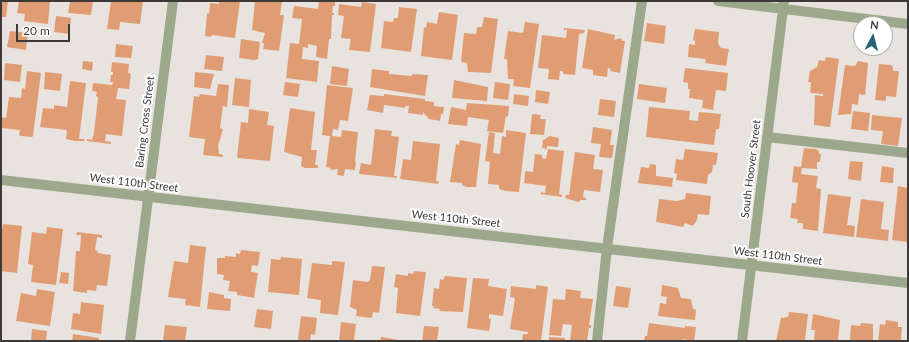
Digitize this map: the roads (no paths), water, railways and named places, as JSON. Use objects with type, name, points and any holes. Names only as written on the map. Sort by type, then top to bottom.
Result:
[{"type":"street","name":"Baring Cross Street","points":[[130,341],[173,1]]},
{"type":"street","points":[[597,341],[607,248],[642,1]]},
{"type":"street","points":[[718,1],[783,4],[908,24]]},
{"type":"street","name":"South Hoover Street","points":[[742,341],[783,4]]},
{"type":"street","points":[[767,137],[908,153]]},
{"type":"street","name":"West 110th Street","points":[[1,180],[908,283]]}]
